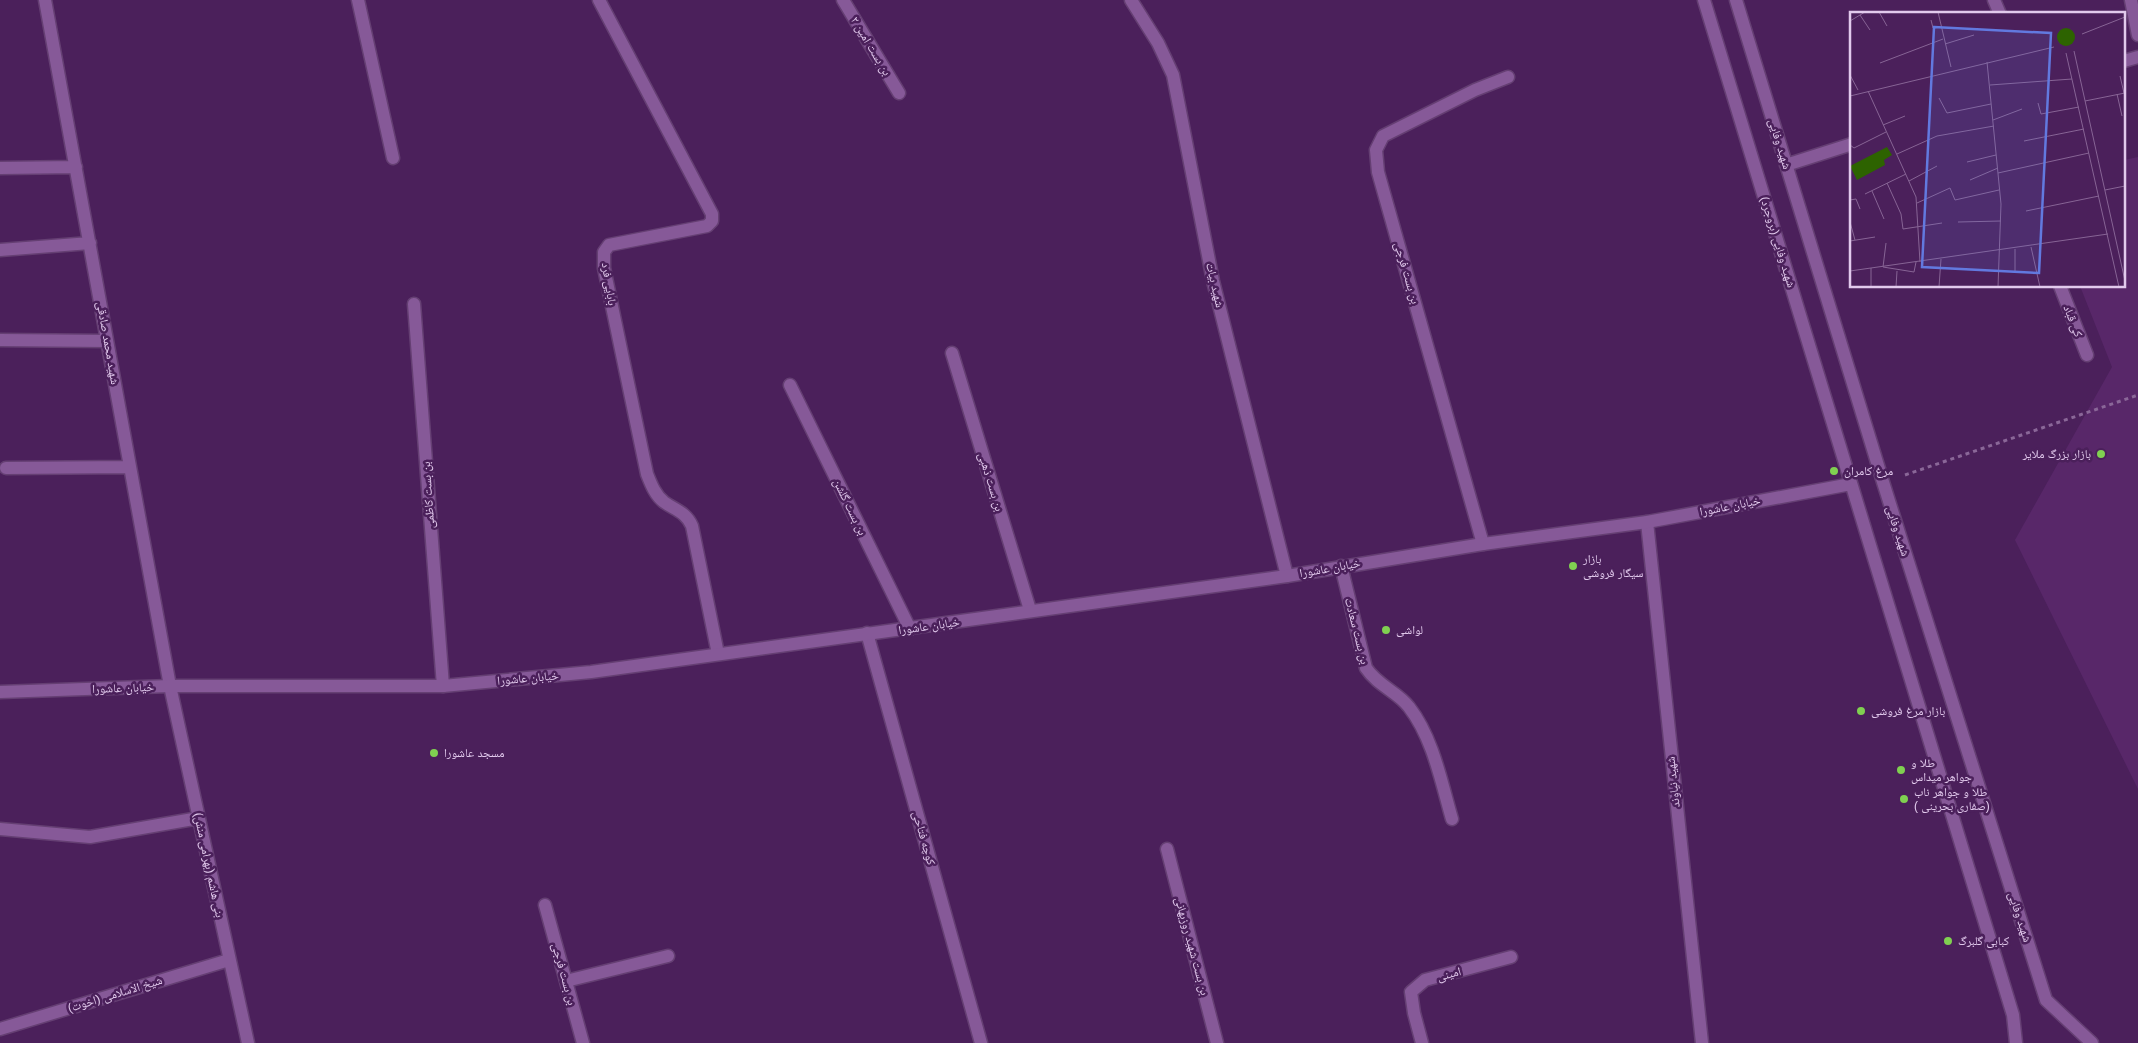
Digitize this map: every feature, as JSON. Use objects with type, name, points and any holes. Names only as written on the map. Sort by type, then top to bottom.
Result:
[{"type":"street","name":"شهید محمد صادقی","points":[[45,0],[170,686]]},
{"type":"street","points":[[358,0],[393,158]]},
{"type":"street","name":"بابایی فرد","points":[[599,0],[712,214],[712,221],[707,226],[609,245],[604,252],[604,268],[648,474],[657,494],[663,502],[684,514],[692,526],[718,654]]},
{"type":"street","name":"بن بست امین ۲","points":[[843,0],[898,93]]},
{"type":"street","name":"شهید بیات","points":[[1131,0],[1158,43],[1173,75],[1213,281],[1287,576]]},
{"type":"street","name":"شهید وفایی (بروجرد)","points":[[1704,0],[1851,484]]},
{"type":"street","name":"شهید وفایی","points":[[1736,0],[1883,482],[2046,1000],[2092,1043]]},
{"type":"street","points":[[1994,0],[1999,12]]},
{"type":"street","points":[[2131,0],[2138,35]]},
{"type":"street","name":"بن بست فرجی","points":[[1483,544],[1378,172],[1376,150],[1384,136],[1475,90],[1508,77]]},
{"type":"street","points":[[1786,165],[1850,145]]},
{"type":"street","points":[[0,168],[76,167]]},
{"type":"street","points":[[0,250],[90,243]]},
{"type":"street","name":"کی قباد","points":[[2061,288],[2087,355]]},
{"type":"street","name":"بن بست کاظمی","points":[[414,304],[443,686]]},
{"type":"street","points":[[0,340],[107,341]]},
{"type":"street","name":"بن بست ذهبی","points":[[952,353],[1030,610]]},
{"type":"street","name":"بن بست گلشن","points":[[790,385],[910,629]]},
{"type":"street","points":[[6,468],[130,467]]},
{"type":"street","points":[[1851,484],[2014,1015],[2016,1043]]},
{"type":"street","name":"خیابان عاشورا","points":[[0,692],[170,686],[443,686],[592,672],[1287,576],[1483,544],[1647,522],[1851,484]]},
{"type":"street","name":"شهید نیاوند","points":[[1647,522],[1702,1043]]},
{"type":"street","name":"بن بست سعادت","points":[[1341,566],[1366,668],[1374,680],[1408,705],[1425,732],[1452,819]]},
{"type":"street","name":"کوچه فتاحی","points":[[867,634],[981,1043]]},
{"type":"street","name":"بنی هاشم (بهرامی منش)","points":[[170,686],[248,1043]]},
{"type":"street","points":[[0,830],[90,837],[199,818]]},
{"type":"street","name":"بن بست شهید روزبهانی","points":[[1167,849],[1217,1043]]},
{"type":"street","name":"بن بست فرجی","points":[[545,905],[583,1043]]},
{"type":"street","points":[[566,981],[668,956]]},
{"type":"street","name":"امینی","points":[[1422,1043],[1414,1013],[1412,992],[1425,980],[1511,957]]},
{"type":"street","name":"شیخ الاسلامی (اخوت)","points":[[0,1029],[229,960]]},
{"type":"path","points":[[1883,482],[2138,395]]},
{"type":"shaded area","name":"بازار بزرگ ملایر","points":[[2138,157],[2138,789],[2015,540],[2112,367],[2081,288],[2126,288],[2126,160]]},
{"type":"place","name":"بازار بزرگ ملایر","points":[[2101,454]]},
{"type":"place","name":"مرغ کامران","points":[[1834,471]]},
{"type":"place","name":"بازار سیگار فروشی","points":[[1573,566]]},
{"type":"place","name":"لواشی","points":[[1386,630]]},
{"type":"place","name":"بازار مرغ فروشی","points":[[1861,711]]},
{"type":"place","name":"مسجد عاشورا","points":[[434,753]]},
{"type":"place","name":"طلا و جواهر میداس","points":[[1901,770]]},
{"type":"place","name":"طلا و جواهر ناب ( صفاری بحرینی)","points":[[1904,799]]},
{"type":"place","name":"کبابی گلبرگ","points":[[1948,941]]}]
